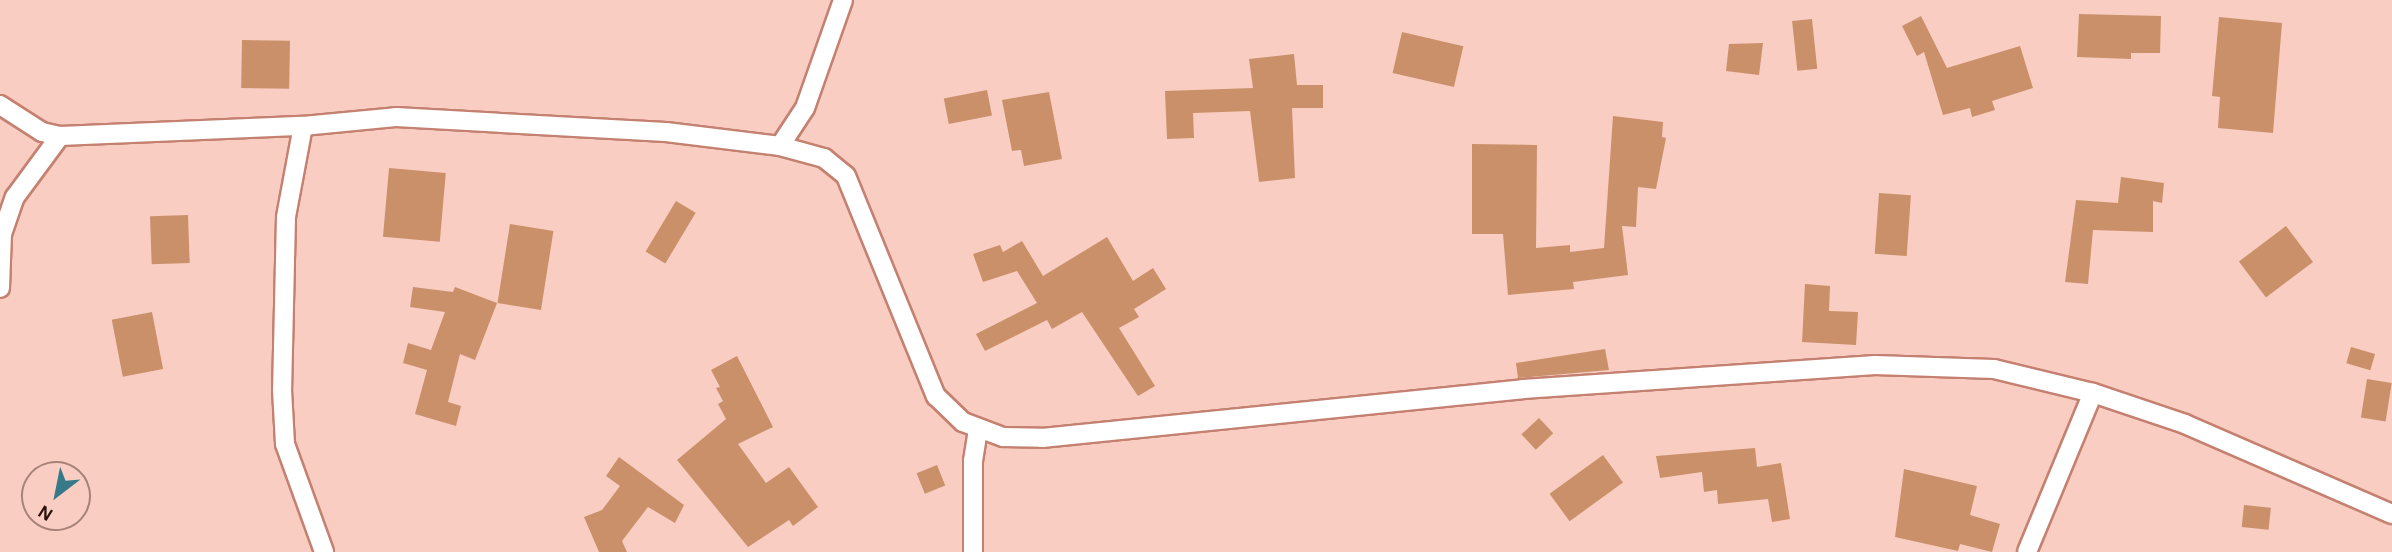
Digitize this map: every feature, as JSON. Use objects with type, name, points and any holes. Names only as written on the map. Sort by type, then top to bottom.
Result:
[{"type":"street","points":[[780,146],[805,108],[843,0]]},
{"type":"street","points":[[0,105],[42,132],[60,136],[303,126],[396,117],[436,118],[666,132],[780,146],[824,159],[846,176],[926,379],[948,410],[978,430],[1003,437],[1042,438],[1523,389],[1875,365],[1994,369],[2093,393],[2185,424],[2392,514]]},
{"type":"street","points":[[303,126],[286,217],[282,390],[285,444],[324,552]]},
{"type":"street","points":[[0,288],[2,234],[15,197],[60,136]]},
{"type":"street","points":[[2027,552],[2093,393]]},
{"type":"street","points":[[973,552],[973,461],[978,430]]},
{"type":"building","points":[[2079,14],[2161,16],[2160,53],[2131,53],[2131,59],[2077,57]]},
{"type":"building","points":[[1921,16],[1947,68],[2020,46],[2033,88],[1992,101],[1995,110],[1972,117],[1970,108],[1943,115],[1924,52],[1917,56],[1902,26]]},
{"type":"building","points":[[2219,17],[2282,23],[2273,133],[2218,128],[2220,97],[2212,96]]},
{"type":"building","points":[[1812,19],[1817,69],[1797,71],[1792,21]]},
{"type":"building","points":[[1402,32],[1463,46],[1454,87],[1393,73]]},
{"type":"building","points":[[242,40],[290,41],[289,89],[241,88]]},
{"type":"building","points":[[1763,43],[1759,75],[1726,71],[1729,44]]},
{"type":"building","points":[[1294,54],[1297,85],[1323,85],[1323,108],[1292,108],[1295,178],[1259,182],[1250,111],[1193,113],[1194,138],[1167,139],[1165,91],[1253,88],[1249,59]]},
{"type":"building","points":[[987,90],[992,116],[949,124],[944,98]]},
{"type":"building","points":[[1049,92],[1062,159],[1024,166],[1021,150],[1012,151],[1002,100]]},
{"type":"building","points":[[1613,116],[1663,122],[1662,137],[1666,138],[1656,189],[1638,187],[1636,227],[1622,226],[1628,275],[1573,282],[1574,289],[1508,295],[1503,234],[1472,234],[1472,144],[1537,145],[1536,248],[1570,245],[1570,252],[1604,248]]},
{"type":"building","points":[[389,168],[446,173],[440,242],[383,237]]},
{"type":"building","points":[[2121,177],[2164,183],[2162,203],[2153,201],[2153,232],[2093,230],[2088,284],[2065,282],[2076,200],[2118,203]]},
{"type":"building","points":[[1879,193],[1911,195],[1907,256],[1875,254]]},
{"type":"building","points":[[676,201],[696,213],[665,263],[646,252]]},
{"type":"building","points":[[188,215],[190,263],[152,264],[150,216]]},
{"type":"building","points":[[510,224],[553,231],[541,310],[497,303]]},
{"type":"building","points":[[2286,226],[2313,262],[2266,297],[2239,262]]},
{"type":"building","points":[[1107,237],[1133,281],[1153,268],[1166,289],[1134,309],[1139,317],[1119,328],[1155,386],[1138,396],[1082,312],[1052,329],[1047,320],[985,351],[976,334],[1037,303],[1017,271],[983,282],[973,254],[1000,245],[1003,252],[1022,241],[1043,276]]},
{"type":"building","points":[[1805,284],[1830,286],[1829,311],[1858,312],[1856,345],[1802,342]]},
{"type":"building","points":[[413,287],[453,292],[455,287],[497,303],[475,360],[460,354],[448,402],[461,406],[456,426],[415,414],[427,370],[403,363],[408,343],[431,350],[445,312],[410,307]]},
{"type":"building","points":[[152,312],[163,369],[123,377],[112,320]]},
{"type":"building","points":[[2351,347],[2375,354],[2370,370],[2346,363]]},
{"type":"building","points":[[1605,349],[1609,370],[1518,378],[1516,363]]},
{"type":"building","points":[[737,356],[773,427],[738,444],[766,483],[789,467],[818,507],[793,526],[789,520],[748,547],[677,460],[726,419],[718,404],[723,401],[716,388],[720,387],[711,370]]},
{"type":"building","points":[[2367,379],[2392,383],[2386,421],[2361,418]]},
{"type":"building","points":[[1539,418],[1553,433],[1536,450],[1521,434]]},
{"type":"building","points":[[1755,448],[1757,467],[1781,463],[1790,519],[1772,522],[1768,499],[1718,504],[1717,490],[1704,492],[1702,472],[1660,478],[1656,456]]},
{"type":"building","points":[[1603,455],[1623,483],[1570,521],[1550,494]]},
{"type":"building","points":[[619,457],[684,505],[675,523],[648,507],[622,541],[627,552],[599,552],[584,517],[602,510],[620,486],[606,476]]},
{"type":"building","points":[[937,465],[945,485],[925,494],[917,473]]},
{"type":"building","points":[[1904,469],[1977,486],[1970,515],[2000,524],[1992,552],[1960,544],[1958,551],[1895,537]]},
{"type":"building","points":[[2244,505],[2271,508],[2269,530],[2242,527]]}]
